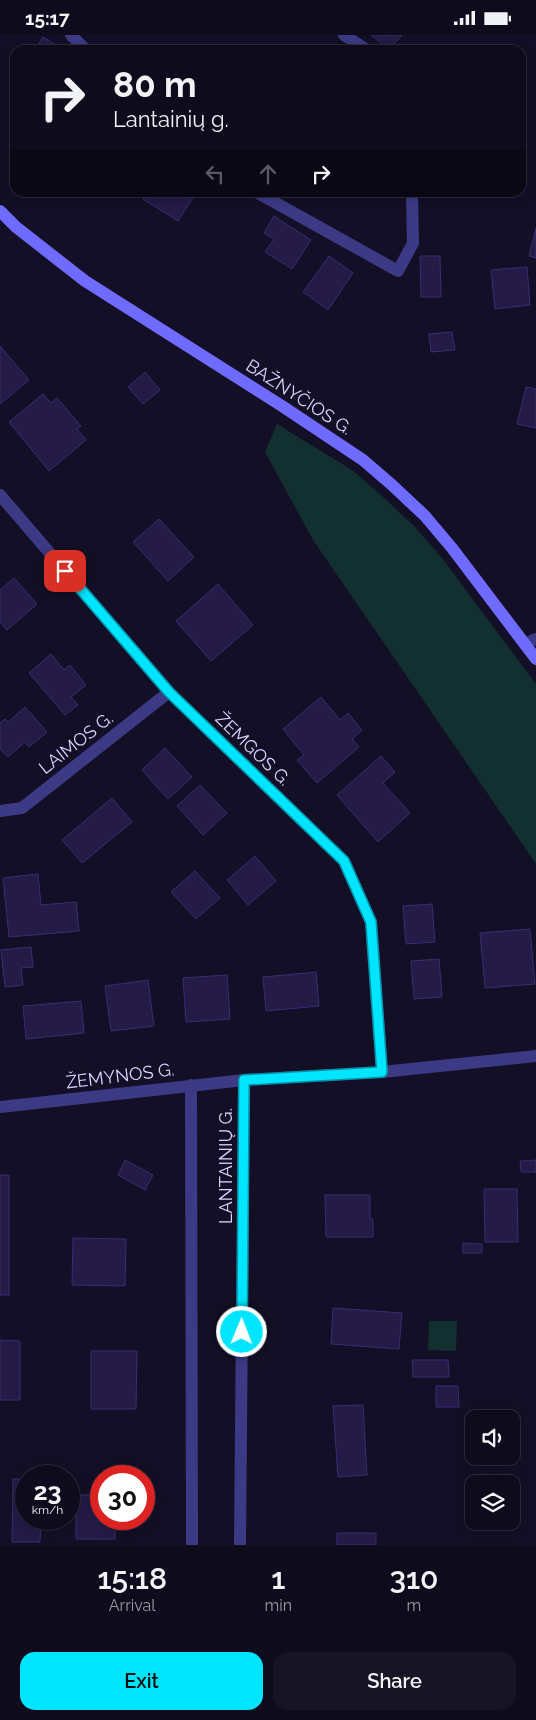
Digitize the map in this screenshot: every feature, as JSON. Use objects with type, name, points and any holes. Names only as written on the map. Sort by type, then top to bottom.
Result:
[{"type":"main road","name":"BAŽNYČIOS G.","points":[[0,211],[16,227],[85,281],[363,460],[425,516],[531,642],[536,659]]},
{"type":"street","points":[[71,35],[81,45]]},
{"type":"street","points":[[344,35],[359,45]]},
{"type":"street","points":[[265,197],[398,271],[413,243],[412,197]]},
{"type":"street","name":"ŽEMGOS G.","points":[[0,495],[169,692],[344,861],[371,922],[382,1072]]},
{"type":"street","name":"LAIMOS G.","points":[[0,811],[22,808],[169,692]]},
{"type":"street","points":[[244,1080],[382,1072],[536,1056]]},
{"type":"street","name":"ŽEMYNOS G.","points":[[0,1107],[244,1080]]},
{"type":"street","name":"LANTAINIŲ G.","points":[[240,1545],[244,1080]]},
{"type":"street","points":[[191,1085],[192,1545]]},
{"type":"green space","points":[[277,424],[352,470],[414,526],[442,558],[536,684],[536,864],[313,540],[265,452]]},
{"type":"green space","points":[[429,1321],[457,1321],[456,1351],[428,1350]]},
{"type":"building","points":[[371,35],[402,35],[393,45],[383,45]]},
{"type":"building","points":[[43,37],[56,45],[38,45]]},
{"type":"building","points":[[144,197],[193,197],[178,221],[143,199]]},
{"type":"building","points":[[274,216],[311,240],[292,269],[265,252],[274,239],[264,233]]},
{"type":"building","points":[[536,228],[536,258],[529,256]]},
{"type":"building","points":[[329,256],[353,273],[328,310],[303,292]]},
{"type":"building","points":[[420,256],[440,256],[441,297],[421,297]]},
{"type":"building","points":[[527,267],[530,305],[495,309],[491,270]]},
{"type":"building","points":[[452,332],[455,350],[431,352],[429,334]]},
{"type":"building","points":[[0,346],[29,380],[0,404]]},
{"type":"building","points":[[145,372],[160,390],[143,404],[128,387]]},
{"type":"building","points":[[526,387],[536,389],[536,428],[517,424]]},
{"type":"building","points":[[43,394],[51,403],[57,398],[81,426],[77,429],[86,440],[49,471],[9,422]]},
{"type":"building","points":[[159,519],[194,557],[168,581],[133,542]]},
{"type":"building","points":[[14,578],[37,604],[7,630],[0,622],[0,590]]},
{"type":"building","points":[[218,584],[253,625],[211,661],[176,621]]},
{"type":"building","points":[[51,654],[64,670],[70,665],[86,685],[71,697],[78,705],[65,715],[29,673]]},
{"type":"building","points":[[321,697],[340,720],[348,713],[362,730],[352,739],[359,747],[317,783],[297,760],[304,755],[283,729]]},
{"type":"building","points":[[25,707],[47,732],[29,747],[25,742],[8,757],[0,749],[0,723],[5,719],[8,722]]},
{"type":"building","points":[[165,748],[192,777],[168,799],[142,770]]},
{"type":"building","points":[[381,756],[395,772],[383,783],[410,813],[378,842],[337,795]]},
{"type":"building","points":[[200,785],[227,813],[203,835],[177,806]]},
{"type":"building","points":[[112,798],[132,822],[82,863],[62,840]]},
{"type":"building","points":[[255,856],[276,881],[248,905],[227,880]]},
{"type":"building","points":[[195,871],[220,898],[196,919],[171,892]]},
{"type":"building","points":[[38,874],[41,905],[76,902],[79,931],[9,937],[3,878]]},
{"type":"building","points":[[432,904],[435,942],[406,944],[403,906]]},
{"type":"building","points":[[530,929],[535,984],[485,988],[480,933]]},
{"type":"building","points":[[31,947],[33,967],[21,968],[23,985],[5,987],[1,950]]},
{"type":"building","points":[[439,959],[442,997],[414,999],[411,961]]},
{"type":"building","points":[[316,972],[319,1006],[266,1011],[263,977]]},
{"type":"building","points":[[227,975],[230,1019],[186,1022],[183,978]]},
{"type":"building","points":[[148,980],[154,1026],[111,1031],[105,986]]},
{"type":"building","points":[[81,1001],[84,1033],[26,1039],[23,1006]]},
{"type":"building","points":[[125,1160],[153,1175],[145,1190],[118,1175]]},
{"type":"building","points":[[536,1160],[536,1172],[521,1172],[520,1161]]},
{"type":"building","points":[[0,1175],[9,1175],[9,1295],[0,1295]]},
{"type":"building","points":[[484,1189],[517,1189],[518,1242],[485,1242]]},
{"type":"building","points":[[325,1195],[370,1195],[370,1219],[373,1219],[373,1237],[326,1237]]},
{"type":"building","points":[[73,1238],[126,1239],[125,1286],[72,1285]]},
{"type":"building","points":[[463,1243],[482,1244],[482,1253],[463,1253]]},
{"type":"building","points":[[333,1308],[402,1313],[399,1349],[331,1344]]},
{"type":"building","points":[[0,1340],[20,1341],[20,1400],[0,1400]]},
{"type":"building","points":[[91,1351],[137,1351],[136,1409],[91,1409]]},
{"type":"building","points":[[412,1360],[448,1360],[449,1377],[413,1377]]},
{"type":"building","points":[[436,1386],[458,1386],[459,1407],[436,1407]]},
{"type":"building","points":[[363,1405],[367,1475],[338,1477],[333,1406]]},
{"type":"building","points":[[13,1479],[15,1479],[15,1530],[41,1530],[40,1542],[12,1542]]},
{"type":"building","points":[[80,1495],[90,1495],[90,1530],[115,1530],[115,1539],[76,1539],[76,1530],[80,1530]]},
{"type":"building","points":[[337,1533],[376,1533],[376,1545],[337,1545]]},
{"type":"route","points":[[65,571],[169,692],[344,861],[371,922],[382,1072],[244,1080],[242,1332]]}]
